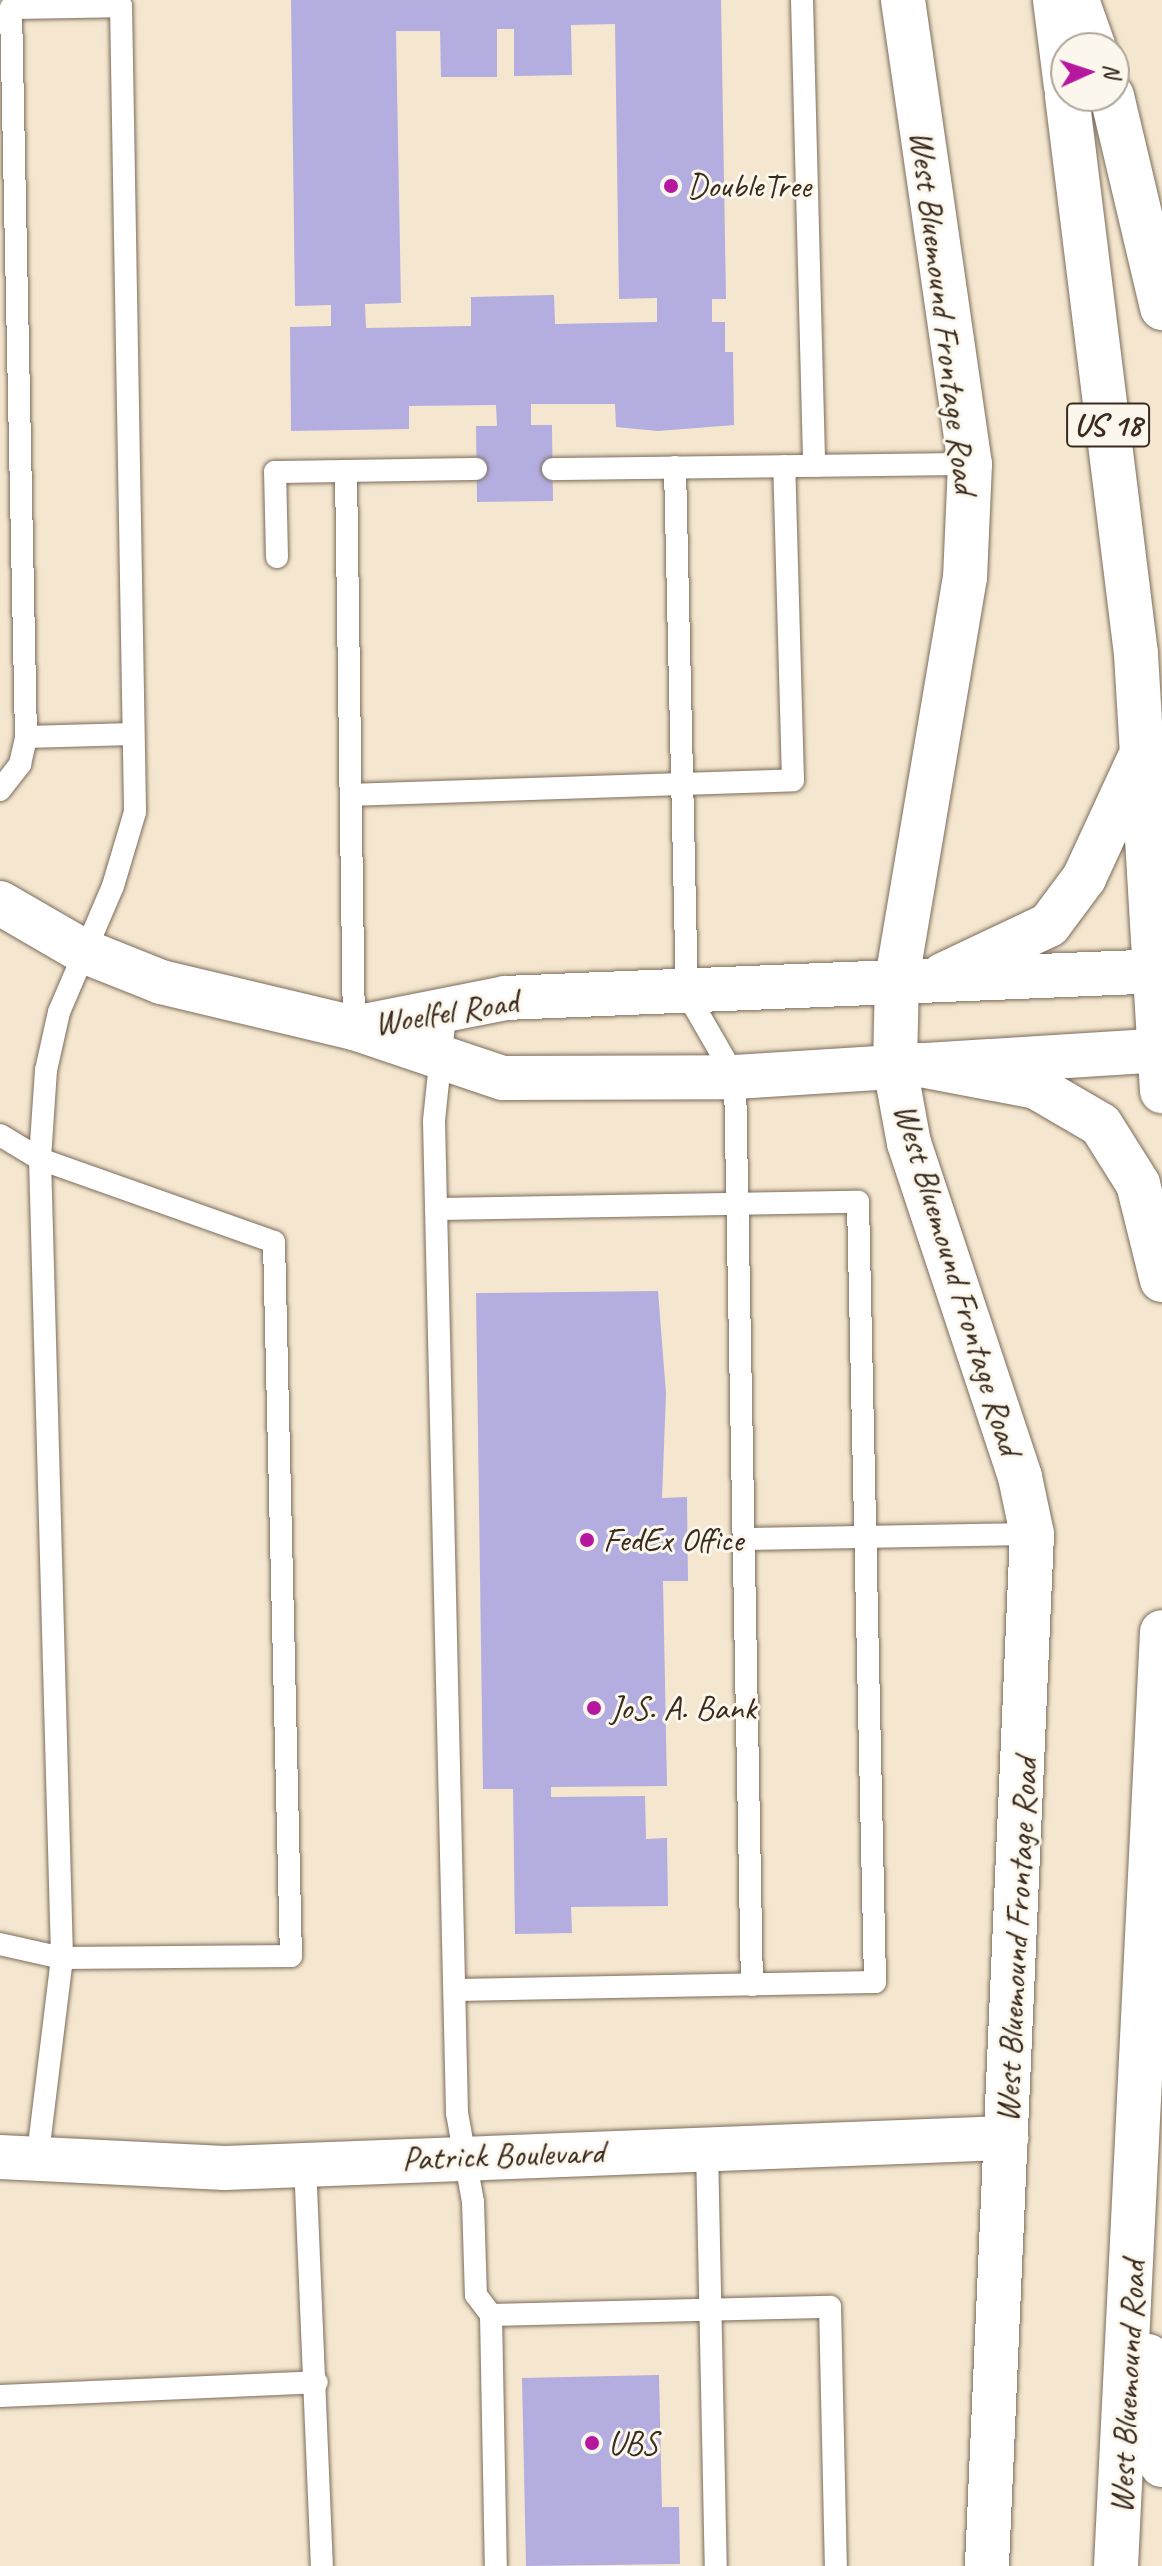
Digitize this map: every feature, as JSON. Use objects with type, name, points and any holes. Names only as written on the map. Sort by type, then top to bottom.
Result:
[{"type":"street","name":"West Bluemound Frontage Road","points":[[903,0],[970,464],[965,577],[897,978],[908,1066],[909,1143],[1020,1477],[1032,1534],[987,2566]]},
{"type":"street","points":[[1055,0],[1059,32]]},
{"type":"street","points":[[1077,0],[1088,32]]},
{"type":"street","name":"US 18","points":[[1069,112],[1136,654],[1141,755],[1160,973],[1162,1060]]},
{"type":"street","points":[[1116,112],[1162,308]]},
{"type":"street","points":[[943,975],[1049,925],[1084,878],[1141,755]]},
{"type":"street","points":[[0,903],[81,950],[161,982],[354,1028]]},
{"type":"street","name":"Woelfel Road","points":[[354,1028],[446,1006],[687,994],[943,975],[1160,973]]},
{"type":"street","name":"Woelfel Road","points":[[354,1028],[440,1060],[503,1078],[735,1077],[908,1066],[1162,1060]]},
{"type":"street","points":[[908,1066],[1036,1087],[1101,1125],[1138,1184],[1162,1280]]},
{"type":"street","name":"West Bluemound Road","points":[[1116,2566],[1135,2246],[1162,1632]]},
{"type":"street","name":"Patrick Boulevard","points":[[18,2159],[305,2163],[1006,2138]]},
{"type":"street","points":[[1135,2246],[1162,2465]]},
{"type":"lane","points":[[802,0],[814,466]]},
{"type":"lane","points":[[0,790],[20,764],[26,737],[11,8],[121,6],[135,812],[113,886],[81,950],[46,1070],[40,1159],[62,1958],[18,2159]]},
{"type":"lane","points":[[553,469],[970,464]]},
{"type":"lane","points":[[351,795],[793,780],[784,466]]},
{"type":"lane","points":[[675,467],[687,994],[735,1077],[752,1985]]},
{"type":"lane","points":[[277,557],[275,472],[476,469]]},
{"type":"lane","points":[[346,471],[354,1028]]},
{"type":"lane","points":[[26,737],[133,734]]},
{"type":"lane","points":[[446,1006],[440,1060],[436,1209],[455,1990],[476,2295],[491,2315],[496,2566]]},
{"type":"lane","points":[[0,1135],[40,1159],[274,1242],[291,1956],[62,1958],[0,1944]]},
{"type":"lane","points":[[436,1209],[858,1202],[875,1982],[455,1990]]},
{"type":"lane","points":[[744,1539],[1032,1534]]},
{"type":"lane","points":[[707,2148],[716,2566]]},
{"type":"lane","points":[[305,2163],[317,2382],[322,2566]]},
{"type":"lane","points":[[491,2315],[830,2307],[836,2566]]},
{"type":"lane","points":[[0,2396],[317,2382]]},
{"type":"building","name":"DoubleTree","points":[[291,0],[721,0],[726,299],[712,299],[712,322],[725,322],[725,352],[733,352],[734,425],[658,431],[616,427],[615,404],[531,404],[531,425],[552,425],[553,501],[477,502],[476,426],[497,426],[496,405],[409,406],[409,429],[291,431],[290,327],[331,326],[331,305],[295,306]],"holes":[[[615,24],[619,299],[657,298],[657,322],[555,324],[554,295],[471,297],[471,326],[366,328],[365,304],[401,303],[396,31],[440,31],[441,77],[497,77],[497,29],[514,29],[514,76],[572,75],[571,25]]]},
{"type":"building","points":[[658,1291],[666,1393],[662,1498],[687,1497],[688,1581],[663,1581],[667,1786],[551,1787],[551,1797],[645,1796],[646,1839],[667,1838],[668,1906],[571,1907],[572,1933],[515,1934],[513,1789],[483,1789],[476,1293]]},
{"type":"building","name":"UBS","points":[[659,2375],[662,2507],[679,2507],[680,2564],[526,2566],[522,2378]]},
{"type":"place","name":"DoubleTree","points":[[671,186]]},
{"type":"place","name":"FedEx Office","points":[[587,1540]]},
{"type":"place","name":"JoS. A. Bank","points":[[594,1708]]},
{"type":"place","name":"UBS","points":[[592,2443]]}]
